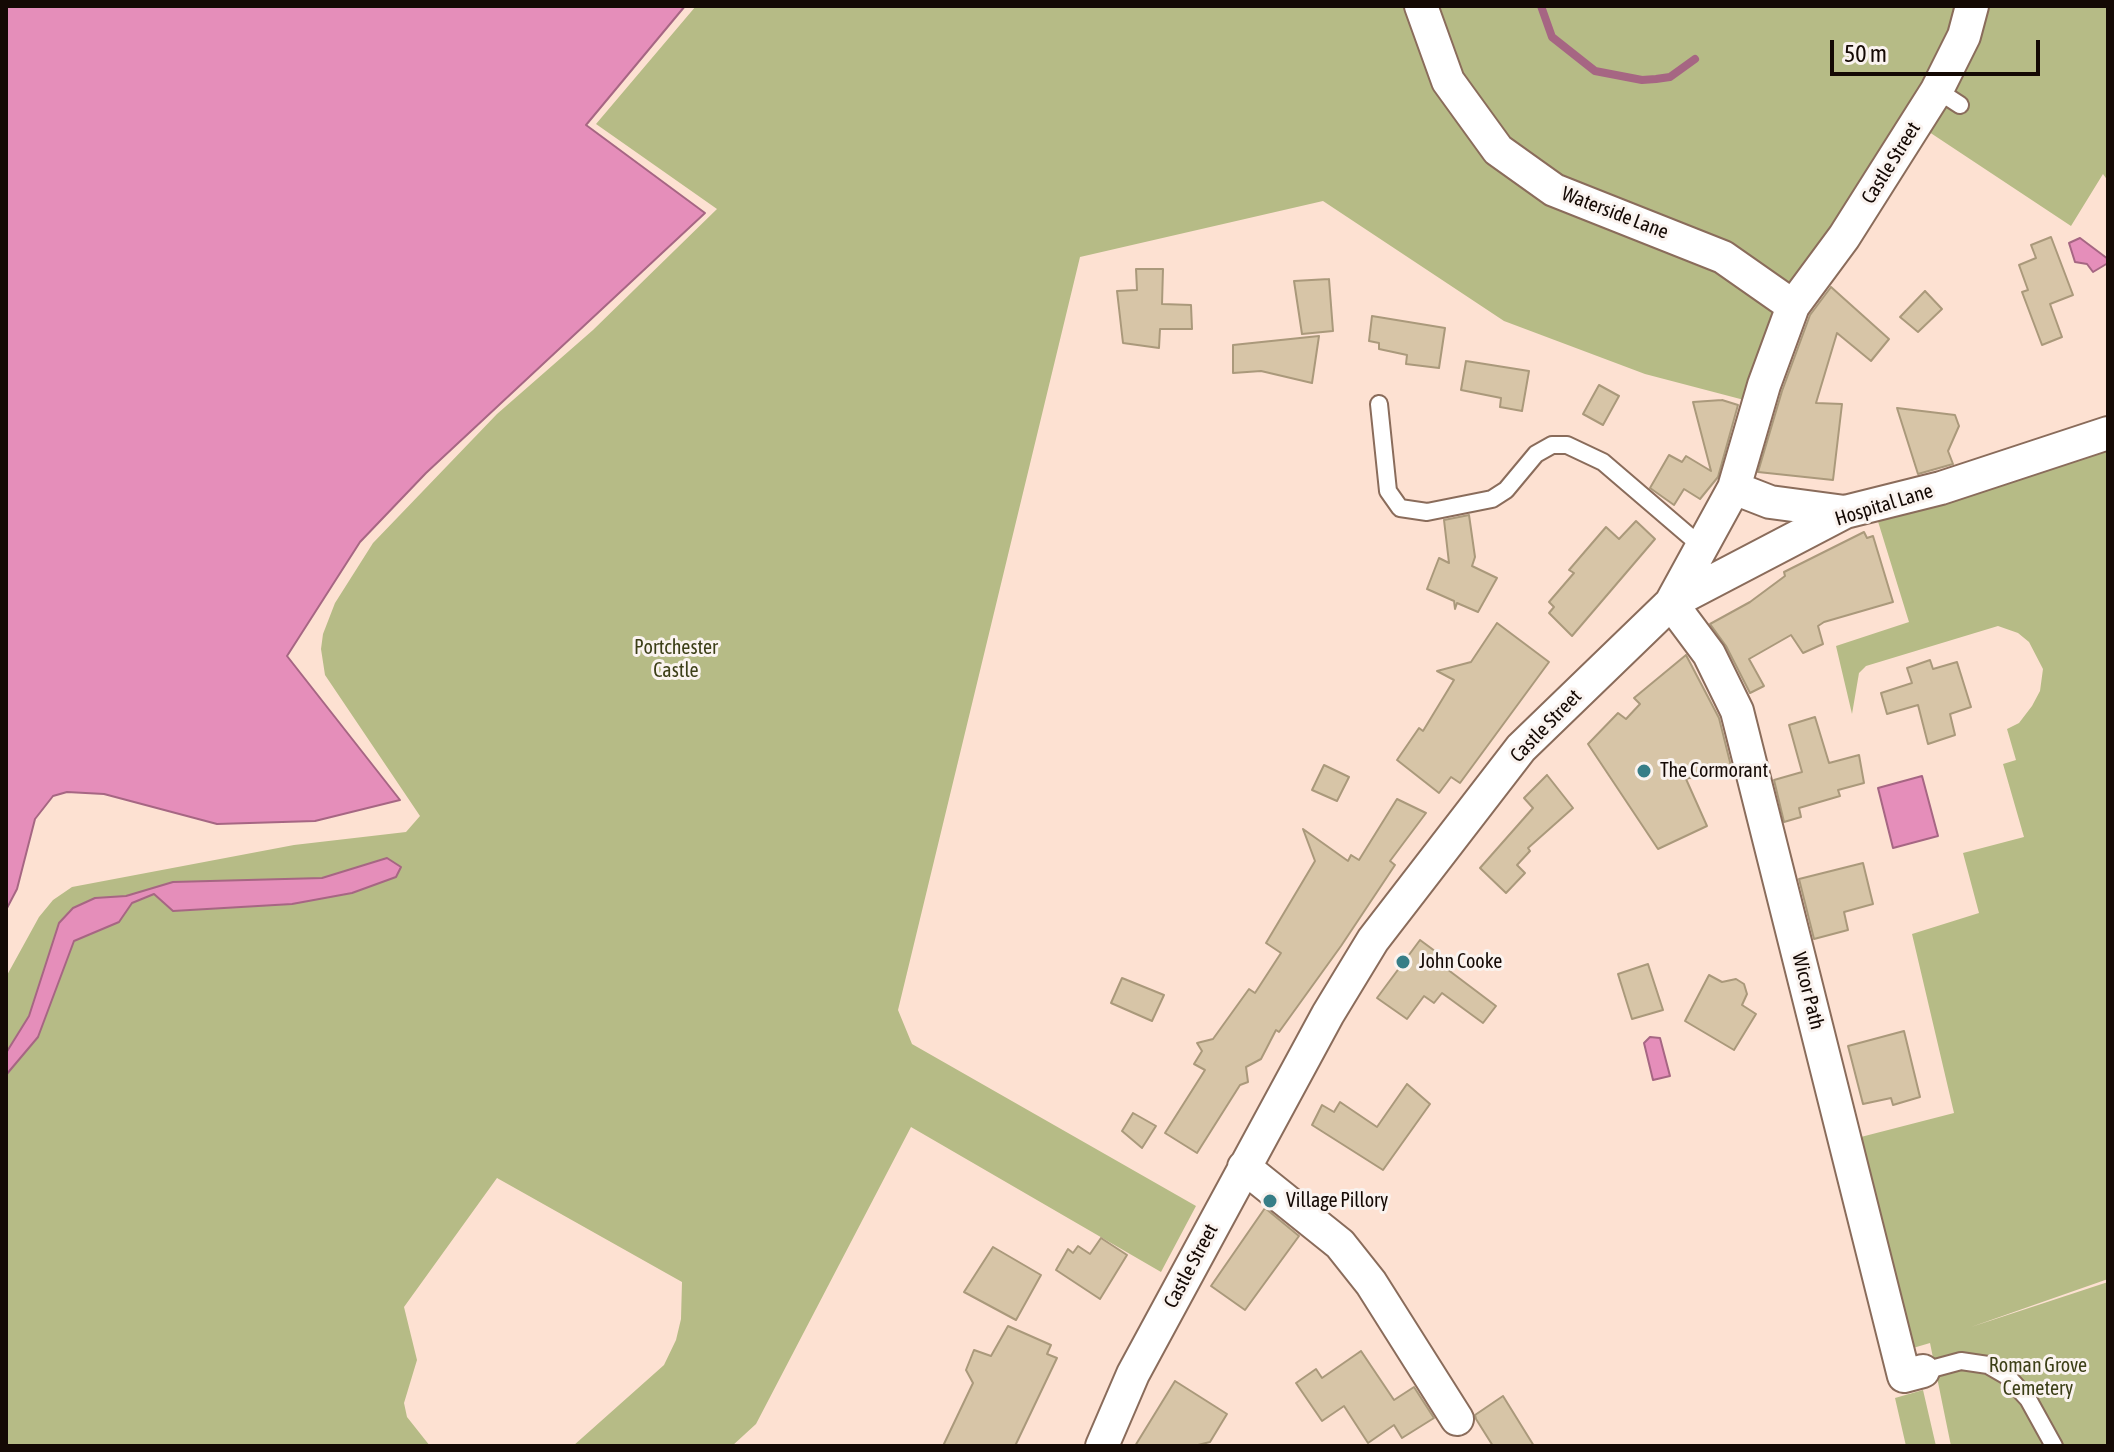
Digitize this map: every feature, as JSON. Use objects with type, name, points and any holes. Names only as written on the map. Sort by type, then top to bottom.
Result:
[{"type":"street","name":"Waterside Lane","points":[[1421,6],[1448,81],[1498,150],[1554,190],[1723,257],[1793,306]]},
{"type":"street","name":"Castle Street","points":[[1102,1446],[1133,1374],[1244,1167],[1373,940],[1521,748],[1671,603],[1734,488],[1764,385],[1793,306],[1949,97],[1972,6]]},
{"type":"street","name":"Hospital Lane","points":[[1671,603],[1845,512],[1941,488],[2108,433]]},
{"type":"street","points":[[1734,488],[1781,505],[1845,512]]},
{"type":"street","name":"Wicor Path","points":[[1671,603],[1709,654],[1737,711],[1904,1376],[1929,1369]]},
{"type":"street","points":[[1244,1167],[1326,1230],[1354,1261],[1457,1419]]},
{"type":"lane","points":[[1379,404],[1388,491],[1400,508],[1427,512],[1492,499],[1506,490],[1536,454],[1552,445],[1567,445],[1603,462],[1701,546]]},
{"type":"lane","points":[[1929,1369],[1961,1361],[1988,1365],[2007,1376],[2028,1399],[2054,1446]]},
{"type":"green space","name":"Portchester Castle","points":[[696,6],[2108,6],[2108,181],[2103,174],[2071,226],[1911,120],[1748,401],[1645,374],[1504,321],[1323,201],[1080,257],[898,1010],[912,1044],[1196,1206],[1161,1272],[911,1127],[756,1424],[732,1446],[573,1446],[664,1365],[676,1340],[681,1319],[682,1282],[497,1178],[404,1307],[417,1360],[404,1403],[407,1417],[430,1446],[6,1446],[6,977],[39,917],[53,900],[72,887],[294,845],[406,832],[420,816],[325,675],[321,649],[323,634],[335,603],[373,543],[497,414],[593,330],[717,209],[596,124]]},
{"type":"green space","name":"Roman Grove Cemetery","points":[[2108,444],[2108,1279],[1971,1327],[2108,1282],[2108,1446],[1951,1446],[1930,1343],[1913,1348],[1857,1138],[1954,1113],[1912,934],[1979,913],[1963,853],[2024,837],[2003,764],[2016,760],[2007,729],[2019,723],[2032,706],[2040,691],[2043,669],[2029,642],[2018,633],[1998,626],[1866,666],[1859,673],[1852,714],[1836,646],[1909,622],[1876,515]]},
{"type":"green space","points":[[1923,1390],[1936,1446],[1906,1446],[1895,1398]]},
{"type":"shaded area","points":[[6,6],[685,6],[586,125],[705,213],[426,473],[360,542],[287,656],[400,800],[315,821],[217,824],[104,794],[67,792],[53,796],[35,819],[17,889],[6,910]]},
{"type":"shaded area","points":[[2080,238],[2108,259],[2108,263],[2093,272],[2087,264],[2075,262],[2069,243]]},
{"type":"shaded area","points":[[1922,776],[1938,836],[1893,848],[1878,788]]},
{"type":"shaded area","points":[[387,858],[401,867],[396,877],[352,893],[292,904],[173,911],[154,894],[132,903],[119,922],[74,941],[38,1037],[6,1075],[6,1053],[29,1016],[59,923],[73,908],[95,898],[126,896],[173,882],[322,878]]},
{"type":"shaded area","points":[[1650,1037],[1660,1038],[1670,1076],[1653,1080],[1644,1043]]},
{"type":"building","points":[[2051,237],[2073,295],[2050,304],[2062,337],[2042,345],[2022,292],[2028,290],[2019,265],[2036,258],[2031,245]]},
{"type":"building","points":[[1136,269],[1163,269],[1162,304],[1191,305],[1192,329],[1160,329],[1159,348],[1123,343],[1117,291],[1137,290]]},
{"type":"building","points":[[1329,279],[1333,331],[1302,334],[1294,281]]},
{"type":"building","points":[[1831,287],[1889,339],[1871,361],[1837,333],[1816,403],[1842,404],[1833,480],[1758,472],[1782,391],[1810,315]]},
{"type":"building","points":[[1925,291],[1942,309],[1918,332],[1900,317]]},
{"type":"building","points":[[1372,316],[1445,328],[1439,368],[1406,364],[1407,355],[1379,349],[1379,343],[1369,341]]},
{"type":"building","points":[[1319,336],[1312,383],[1261,371],[1233,373],[1233,345]]},
{"type":"building","points":[[1466,361],[1529,371],[1522,411],[1500,407],[1501,398],[1461,390]]},
{"type":"building","points":[[1599,385],[1619,396],[1603,425],[1583,414]]},
{"type":"building","points":[[1722,400],[1738,405],[1718,477],[1700,499],[1684,489],[1674,505],[1650,488],[1669,455],[1682,462],[1686,456],[1711,471],[1693,402]]},
{"type":"building","points":[[1897,408],[1955,415],[1959,426],[1948,451],[1953,464],[1918,474]]},
{"type":"building","points":[[1469,515],[1475,557],[1472,566],[1497,578],[1478,612],[1457,603],[1455,609],[1454,601],[1427,589],[1439,558],[1449,563],[1444,520]]},
{"type":"building","points":[[1636,521],[1655,539],[1572,636],[1549,613],[1554,607],[1549,602],[1574,573],[1569,570],[1606,527],[1619,539]]},
{"type":"building","points":[[1864,532],[1867,538],[1873,536],[1893,602],[1824,622],[1818,626],[1823,644],[1803,653],[1791,635],[1749,659],[1764,686],[1750,693],[1726,646],[1710,624],[1750,602],[1785,576],[1784,572]]},
{"type":"building","points":[[1497,623],[1549,662],[1460,783],[1451,777],[1439,793],[1397,760],[1419,728],[1423,731],[1454,680],[1437,671],[1471,662]]},
{"type":"building","points":[[1686,655],[1719,718],[1731,766],[1686,779],[1707,826],[1658,849],[1588,744],[1618,713],[1626,719],[1640,704],[1634,698]]},
{"type":"building","points":[[1930,660],[1933,669],[1957,662],[1971,707],[1950,714],[1955,735],[1928,744],[1918,705],[1887,714],[1881,693],[1912,683],[1907,668]]},
{"type":"building","points":[[1815,717],[1829,763],[1859,755],[1864,783],[1838,790],[1840,796],[1799,808],[1801,817],[1784,822],[1774,780],[1802,772],[1789,725]]},
{"type":"building","points":[[1324,765],[1349,777],[1337,801],[1312,790]]},
{"type":"building","points":[[1547,775],[1573,808],[1528,848],[1530,851],[1517,865],[1525,873],[1506,893],[1480,868],[1533,808],[1524,798]]},
{"type":"building","points":[[1397,799],[1426,813],[1390,861],[1395,865],[1341,946],[1279,1032],[1276,1030],[1261,1059],[1246,1067],[1248,1082],[1240,1085],[1197,1153],[1165,1133],[1205,1070],[1194,1064],[1202,1051],[1197,1043],[1213,1039],[1249,989],[1255,993],[1281,953],[1266,943],[1315,861],[1303,829],[1348,861],[1351,855],[1359,860]]},
{"type":"building","points":[[1863,863],[1873,904],[1844,912],[1848,930],[1814,939],[1799,879]]},
{"type":"building","points":[[1420,940],[1443,957],[1439,963],[1496,1006],[1483,1023],[1442,993],[1434,1003],[1424,996],[1407,1019],[1377,998]]},
{"type":"building","points":[[1648,964],[1663,1010],[1632,1019],[1618,974]]},
{"type":"building","points":[[1709,975],[1722,982],[1736,979],[1744,984],[1747,994],[1742,1005],[1756,1014],[1734,1050],[1685,1021]]},
{"type":"building","points":[[1122,978],[1164,995],[1152,1021],[1111,1003]]},
{"type":"building","points":[[1904,1031],[1920,1097],[1893,1105],[1891,1098],[1863,1104],[1848,1046]]},
{"type":"building","points":[[1407,1084],[1430,1104],[1383,1170],[1312,1125],[1322,1105],[1334,1112],[1340,1102],[1377,1127]]},
{"type":"building","points":[[1133,1113],[1156,1126],[1142,1148],[1122,1131]]},
{"type":"building","points":[[1265,1208],[1299,1236],[1245,1310],[1211,1286]]},
{"type":"building","points":[[1101,1238],[1127,1255],[1100,1299],[1056,1270],[1068,1249],[1073,1253],[1078,1246],[1090,1254]]},
{"type":"building","points":[[993,1247],[1041,1275],[1016,1320],[964,1292]]},
{"type":"building","points":[[1008,1326],[1051,1345],[1047,1354],[1057,1358],[1015,1446],[943,1446],[973,1383],[966,1370],[974,1350],[991,1356]]},
{"type":"building","points":[[1361,1351],[1394,1400],[1414,1387],[1434,1418],[1402,1438],[1394,1425],[1368,1443],[1344,1406],[1322,1421],[1296,1383],[1316,1369],[1322,1378]]},
{"type":"building","points":[[1175,1381],[1227,1414],[1210,1442],[1194,1446],[1135,1446]]},
{"type":"building","points":[[1503,1396],[1534,1446],[1493,1446],[1476,1419],[1475,1415]]},
{"type":"waterway","points":[[1541,6],[1552,37],[1595,71],[1642,80],[1656,79],[1670,77],[1695,59]]},
{"type":"place","name":"The Cormorant","points":[[1644,771]]},
{"type":"place","name":"John Cooke","points":[[1403,962]]},
{"type":"place","name":"Village Pillory","points":[[1270,1201]]}]
